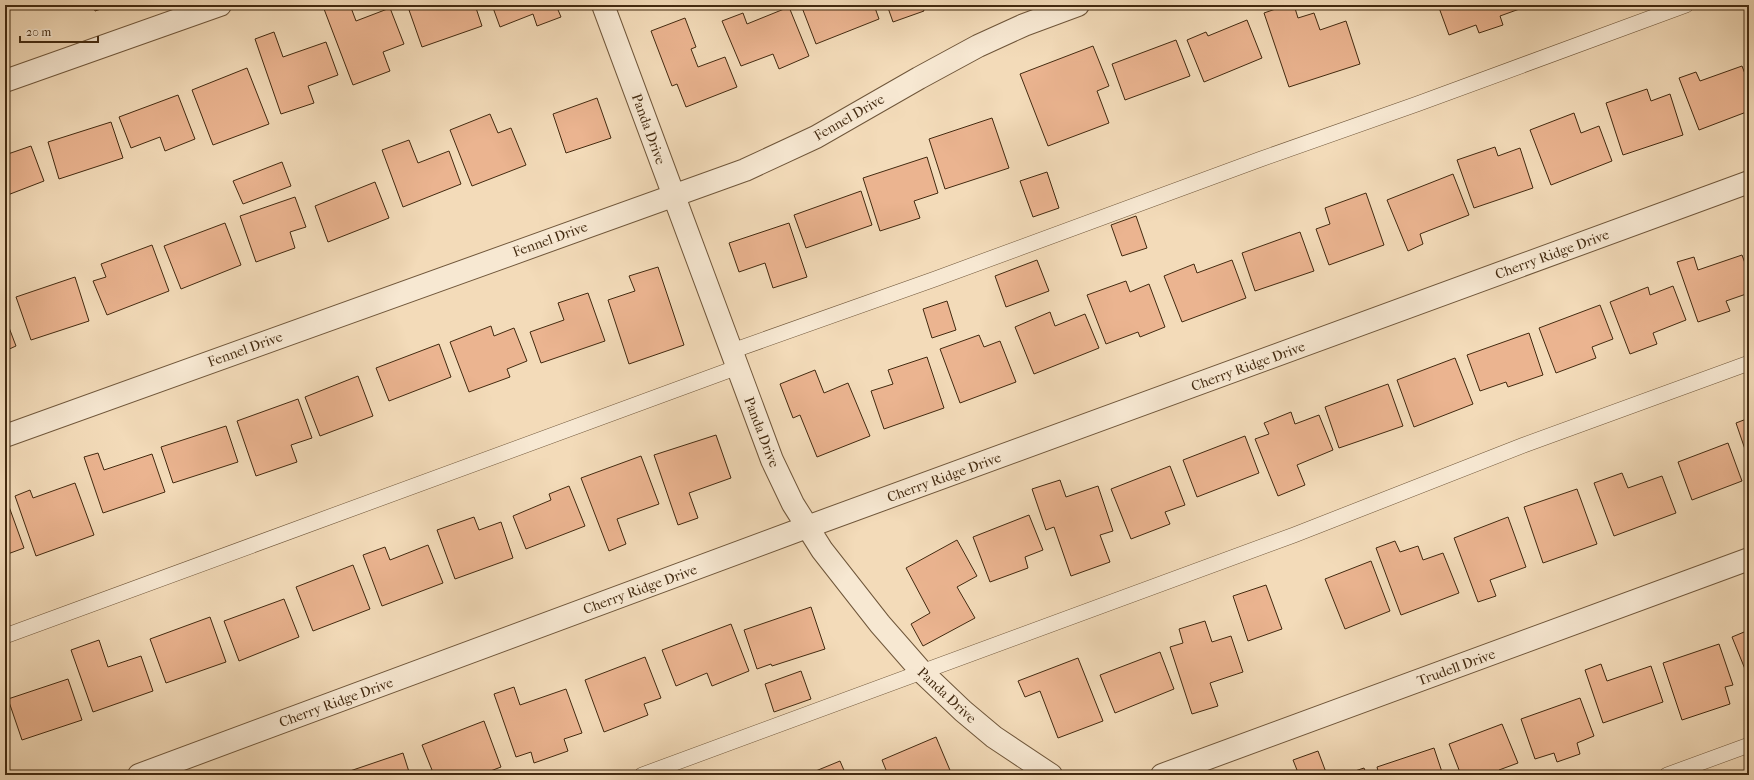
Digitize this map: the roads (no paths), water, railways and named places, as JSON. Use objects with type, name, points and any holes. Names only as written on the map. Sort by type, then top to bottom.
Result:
[{"type":"street","points":[[5,82],[220,5]]},
{"type":"street","name":"Panda Drive","points":[[603,5],[772,460],[793,504],[807,527],[880,624],[922,672],[963,711],[994,737],[1051,775]]},
{"type":"street","name":"Fennel Drive","points":[[5,436],[745,170],[816,137],[978,46],[1024,25],[1078,5]]},
{"type":"street","name":"Cherry Ridge Drive","points":[[139,775],[807,527],[1749,182]]},
{"type":"street","name":"Trudell Drive","points":[[1162,775],[1749,559]]},
{"type":"lane","points":[[5,636],[735,359],[935,279],[1260,159],[1417,104],[1686,5]]},
{"type":"lane","points":[[642,775],[1294,535],[1524,445],[1749,363]]},
{"type":"lane","points":[[1667,775],[1749,745]]}]
